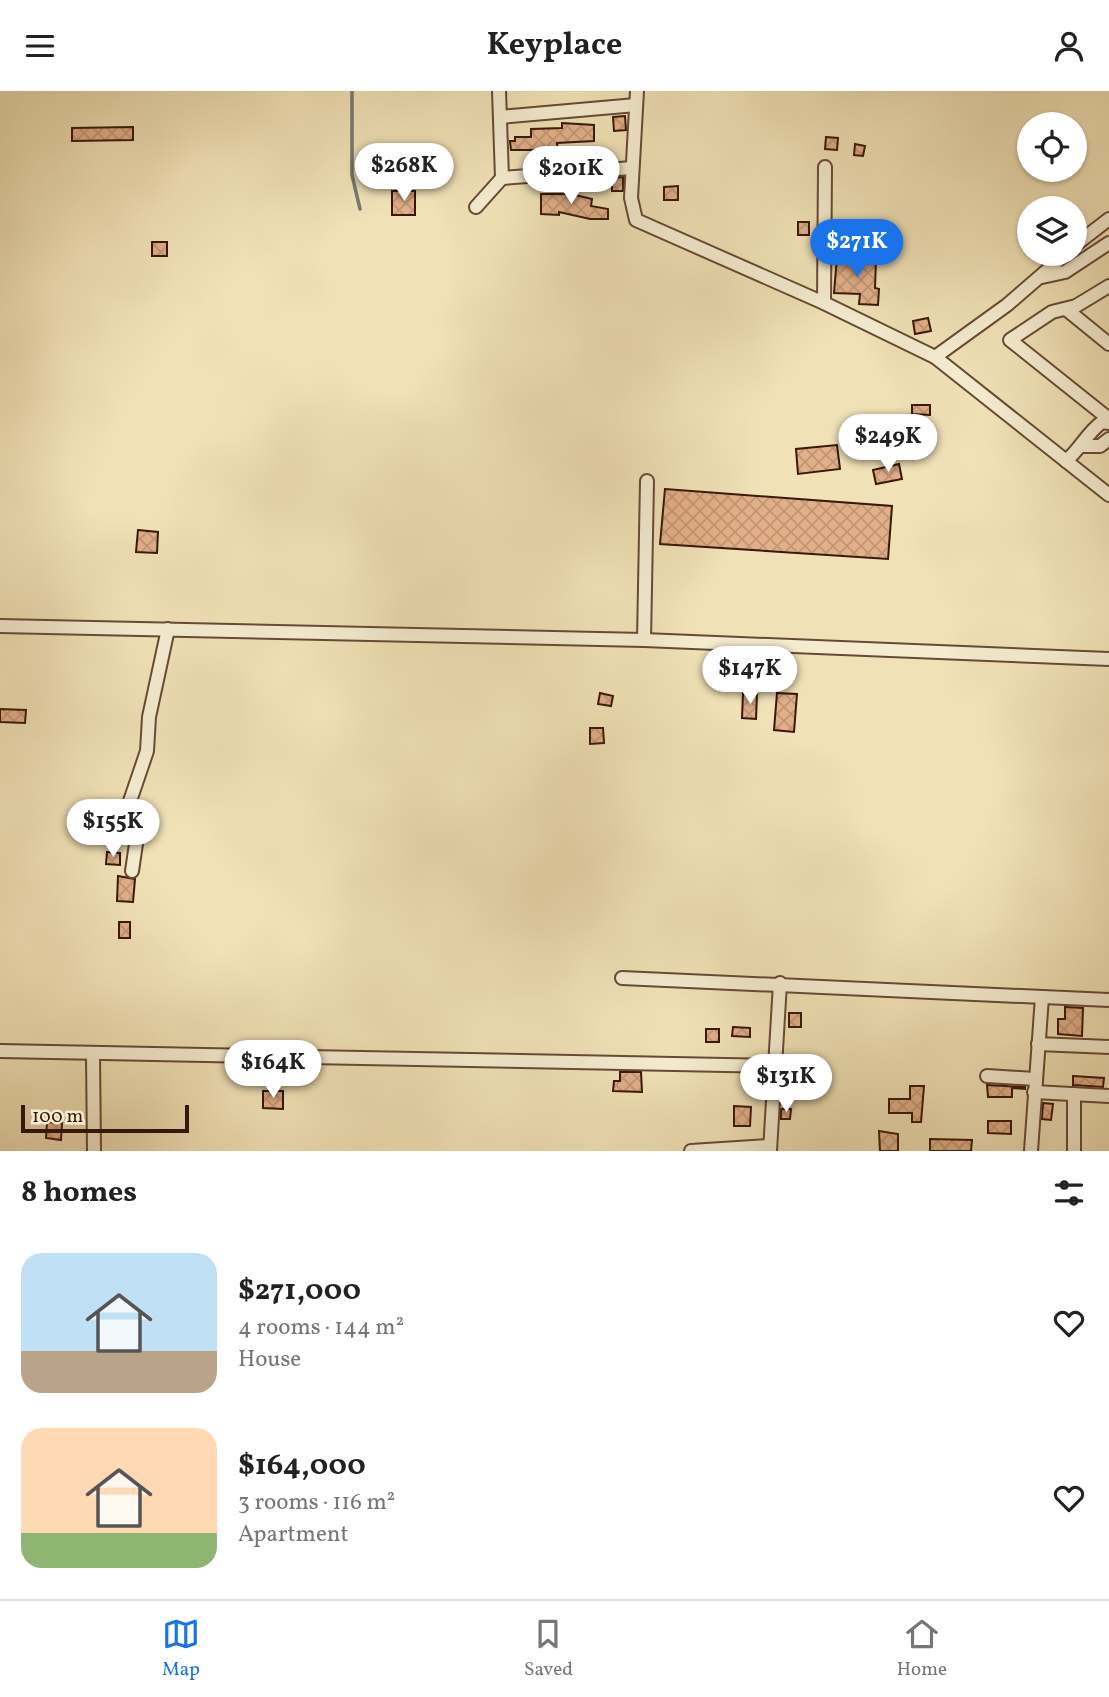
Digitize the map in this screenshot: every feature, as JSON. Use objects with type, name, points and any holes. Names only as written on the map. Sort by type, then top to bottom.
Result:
[{"type":"street","points":[[499,91],[502,178]]},
{"type":"street","points":[[637,91],[631,208],[636,220],[824,303],[935,357],[1109,495]]},
{"type":"street","points":[[500,117],[636,105]]},
{"type":"street","points":[[824,303],[825,167]]},
{"type":"street","points":[[476,207],[502,178],[632,168]]},
{"type":"street","points":[[1087,236],[1109,219]]},
{"type":"street","points":[[1038,278],[1065,272],[1109,243]]},
{"type":"street","points":[[935,357],[1007,305],[1052,266]]},
{"type":"street","points":[[1109,286],[1066,309],[1052,312],[1010,340],[1109,421]]},
{"type":"street","points":[[1066,309],[1109,344]]},
{"type":"street","points":[[1066,461],[1084,446],[1088,432],[1102,422],[1109,421]]},
{"type":"street","points":[[1084,446],[1100,446],[1109,439]]},
{"type":"street","points":[[644,641],[647,481]]},
{"type":"street","points":[[0,626],[644,641],[1109,659]]},
{"type":"street","points":[[132,871],[137,837],[128,813],[129,804],[146,751],[149,717],[168,629]]},
{"type":"street","points":[[622,978],[780,983],[1109,1000]]},
{"type":"street","points":[[691,1151],[770,1149],[780,983]]},
{"type":"street","points":[[1031,1151],[1042,997]]},
{"type":"street","points":[[1038,1044],[1109,1047]]},
{"type":"street","points":[[0,1051],[93,1055],[775,1066]]},
{"type":"street","points":[[93,1055],[94,1151]]},
{"type":"street","points":[[987,1076],[1074,1094],[1109,1096]]},
{"type":"street","points":[[1074,1094],[1074,1151]]},
{"type":"building","points":[[625,116],[626,130],[614,131],[613,117]]},
{"type":"building","points":[[562,123],[594,125],[594,141],[557,143],[558,156],[535,156],[535,150],[511,150],[510,141],[515,141],[515,137],[531,137],[531,129],[562,128]]},
{"type":"building","points":[[133,127],[133,140],[72,141],[72,128]]},
{"type":"building","points":[[826,137],[838,138],[837,150],[825,149]]},
{"type":"building","points":[[855,144],[865,146],[863,156],[854,155]]},
{"type":"building","points":[[623,177],[623,191],[612,191],[612,178]]},
{"type":"building","points":[[678,186],[678,200],[664,200],[664,187]]},
{"type":"building","points":[[392,191],[415,191],[415,215],[392,215]]},
{"type":"building","points":[[541,194],[571,194],[592,199],[591,206],[608,209],[608,219],[590,219],[559,212],[559,215],[541,214]]},
{"type":"building","points":[[798,222],[809,222],[809,235],[798,235]]},
{"type":"building","points":[[152,242],[167,242],[167,256],[152,256]]},
{"type":"building","points":[[837,257],[876,260],[875,288],[879,289],[878,305],[859,304],[860,294],[834,293]]},
{"type":"building","points":[[928,318],[931,331],[915,334],[913,321]]},
{"type":"building","points":[[912,405],[930,405],[930,415],[912,414]]},
{"type":"building","points":[[837,445],[840,469],[798,474],[796,449]]},
{"type":"building","points":[[899,464],[902,479],[876,484],[873,470]]},
{"type":"building","points":[[665,489],[892,506],[888,559],[660,544]]},
{"type":"building","points":[[138,530],[158,532],[157,553],[136,552]]},
{"type":"building","points":[[600,693],[613,696],[611,706],[598,704]]},
{"type":"building","points":[[743,693],[757,694],[756,719],[742,718]]},
{"type":"building","points":[[777,693],[797,694],[794,732],[774,730]]},
{"type":"building","points":[[0,709],[26,710],[25,723],[0,722]]},
{"type":"building","points":[[590,728],[603,728],[604,743],[590,744]]},
{"type":"building","points":[[107,852],[120,853],[120,865],[106,864]]},
{"type":"building","points":[[118,876],[135,879],[133,902],[117,901]]},
{"type":"building","points":[[119,922],[130,922],[130,938],[119,938]]},
{"type":"building","points":[[1065,1007],[1083,1008],[1082,1036],[1058,1034],[1058,1019],[1065,1019]]},
{"type":"building","points":[[789,1013],[801,1013],[801,1027],[789,1027]]},
{"type":"building","points":[[733,1027],[750,1028],[750,1037],[732,1036]]},
{"type":"building","points":[[706,1029],[719,1029],[719,1042],[706,1042]]},
{"type":"building","points":[[620,1072],[641,1072],[642,1092],[613,1091],[614,1081],[620,1081]]},
{"type":"building","points":[[1073,1076],[1104,1078],[1103,1087],[1073,1085]]},
{"type":"building","points":[[987,1085],[1025,1089],[1012,1088],[1012,1097],[988,1097]]},
{"type":"building","points":[[910,1086],[924,1086],[921,1122],[912,1122],[912,1113],[889,1113],[889,1099],[910,1099]]},
{"type":"building","points":[[263,1091],[283,1091],[283,1109],[263,1108]]},
{"type":"building","points":[[1043,1103],[1053,1104],[1051,1120],[1042,1119]]},
{"type":"building","points":[[734,1106],[751,1107],[750,1126],[734,1126]]},
{"type":"building","points":[[781,1109],[791,1109],[790,1119],[781,1119]]},
{"type":"building","points":[[988,1121],[1011,1121],[1011,1134],[988,1133]]},
{"type":"building","points":[[47,1122],[62,1123],[61,1140],[46,1138]]},
{"type":"building","points":[[879,1131],[898,1134],[898,1151],[880,1151]]},
{"type":"building","points":[[930,1139],[972,1140],[971,1151],[930,1151]]},
{"type":"waterway","points":[[352,91],[352,175],[360,209]]}]
